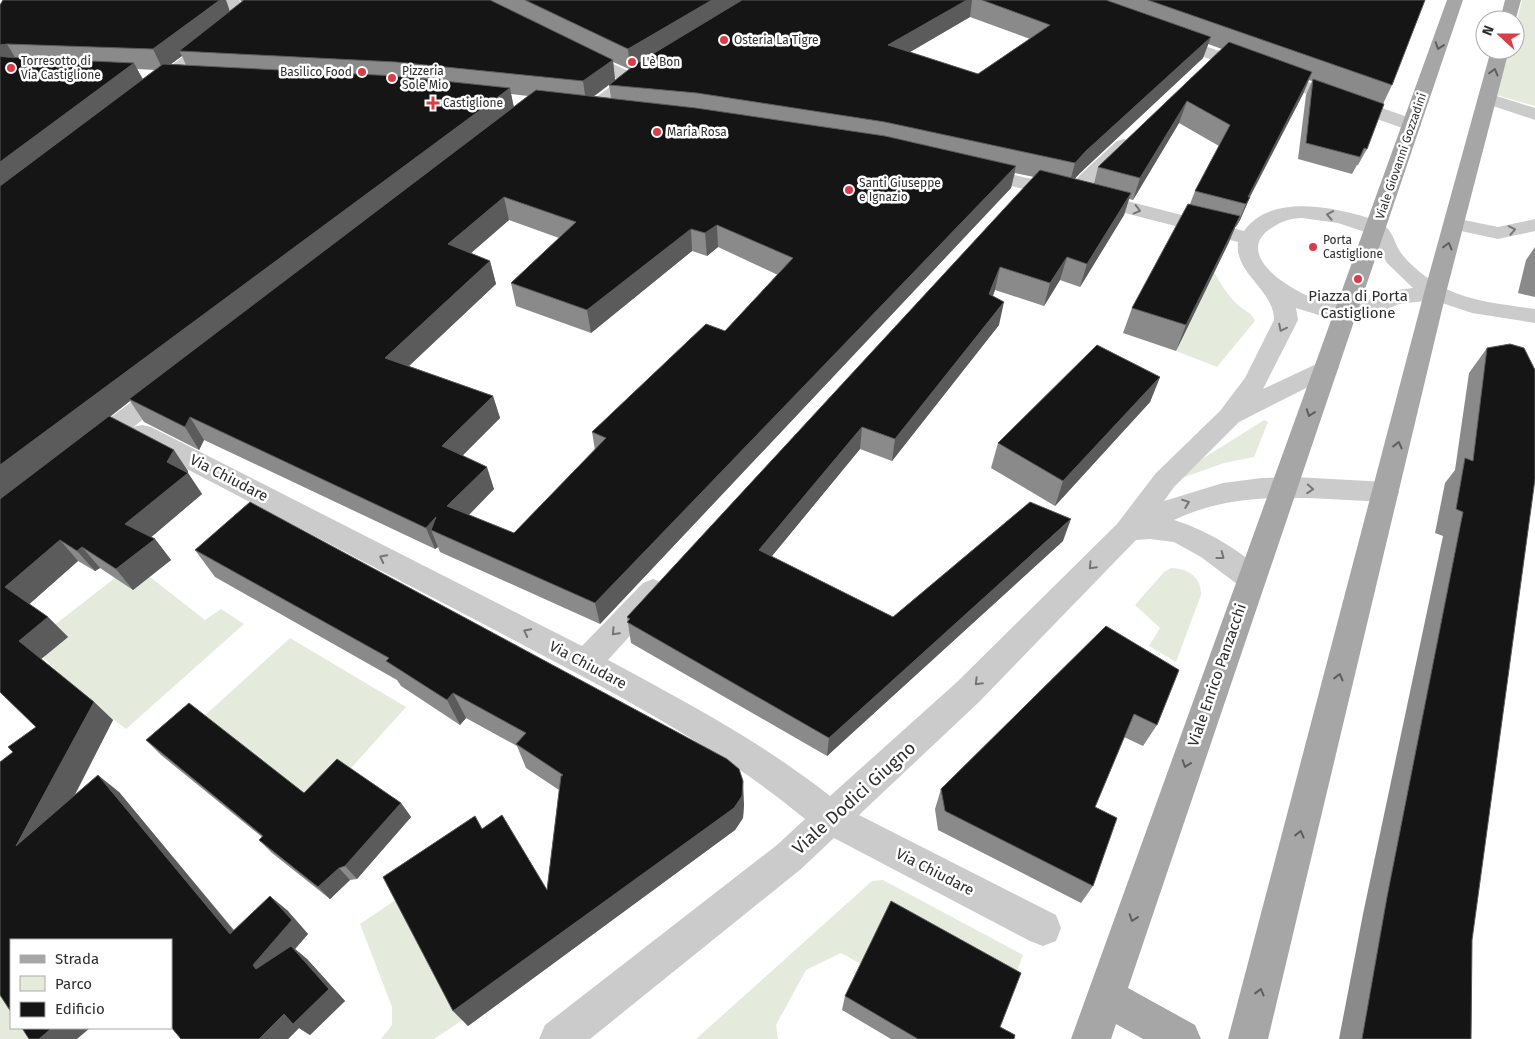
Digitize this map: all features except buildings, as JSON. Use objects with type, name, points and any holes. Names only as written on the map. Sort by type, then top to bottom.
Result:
[{"type":"main road","name":"Viale Giovanni Gozzadini","points":[[1347,312],[1455,0]]},
{"type":"main road","points":[[1248,1039],[1436,293],[1497,60]]},
{"type":"main road","name":"Viale Enrico Panzacchi","points":[[1091,1039],[1250,579],[1347,312]]},
{"type":"main road","points":[[1106,996],[1181,1039]]},
{"type":"street","points":[[135,102],[244,18],[231,0]]},
{"type":"street","points":[[1155,33],[1412,125]]},
{"type":"street","points":[[562,45],[631,78]]},
{"type":"street","points":[[1204,70],[1218,56]]},
{"type":"street","points":[[619,114],[581,110],[646,69]]},
{"type":"street","points":[[145,76],[195,78]]},
{"type":"street","points":[[1487,98],[1535,114]]},
{"type":"street","points":[[1075,194],[1088,178],[1139,131]]},
{"type":"street","points":[[961,169],[1021,193],[1075,194],[1248,238]]},
{"type":"street","points":[[1436,293],[1393,298],[1371,309],[1347,312],[1319,307],[1291,298],[1270,284],[1250,260],[1247,249],[1248,238],[1266,221],[1295,212],[1333,216],[1376,228],[1382,235],[1392,255],[1418,282],[1436,293],[1470,304],[1535,316]]},
{"type":"street","points":[[1454,224],[1498,232],[1535,226]]},
{"type":"street","name":"Viale Dodici Giugno","points":[[559,1039],[789,857],[968,692],[1127,532],[1166,480],[1229,416],[1255,382],[1286,320],[1284,306],[1270,284]]},
{"type":"street","name":"Viale Dodici Giugno","points":[[1229,416],[1327,367]]},
{"type":"street","points":[[75,458],[184,375]]},
{"type":"street","name":"Via Chiudare","points":[[120,423],[586,663],[719,737],[780,778],[832,818],[1043,928]]},
{"type":"street","name":"Viale Dodici Giugno","points":[[1127,532],[1159,513],[1194,500],[1254,489],[1283,487],[1386,492]]},
{"type":"street","points":[[1127,532],[1155,527],[1167,528],[1210,548],[1250,579]]},
{"type":"street","points":[[586,663],[668,575]]},
{"type":"green space","points":[[1522,0],[1535,0],[1535,106],[1496,95],[1506,60],[1525,60],[1525,10],[1519,10]]},
{"type":"green space","points":[[1214,272],[1224,289],[1255,321],[1217,367],[1176,351]]},
{"type":"green space","points":[[1264,420],[1268,422],[1254,457],[1224,463],[1179,479],[1175,476]]},
{"type":"green space","points":[[1171,568],[1188,572],[1196,579],[1201,589],[1201,595],[1176,662],[1149,646],[1160,628],[1135,605],[1164,572]]},
{"type":"green space","points":[[150,577],[205,620],[221,609],[244,624],[126,729],[75,690],[43,657],[68,637],[53,626],[115,578]]},
{"type":"green space","points":[[290,638],[406,707],[316,807],[202,718]]},
{"type":"green space","points":[[883,880],[1023,955],[1011,987],[863,965],[841,953],[806,970],[776,1025],[778,1039],[696,1039],[872,881]]},
{"type":"green space","points":[[400,897],[464,1019],[434,1039],[381,1039],[392,1025],[392,1007],[360,924]]},
{"type":"green space","points":[[0,966],[10,981],[10,1029],[42,1029],[49,1039],[0,1039]]},
{"type":"place","name":"Osteria La Tigre","points":[[724,40]]},
{"type":"place","name":"L'è Bon","points":[[632,62]]},
{"type":"place","name":"Torresotto di Via Castiglione","points":[[11,68]]},
{"type":"place","name":"Basilico Food","points":[[362,72]]},
{"type":"place","name":"Pizzeria Sole Mio","points":[[392,78]]},
{"type":"place","name":"Castiglione","points":[[433,103]]},
{"type":"place","name":"Maria Rosa","points":[[657,132]]},
{"type":"place","name":"Santi Giuseppe e Ignazio","points":[[849,190]]},
{"type":"place","name":"Porta Castiglione","points":[[1313,247]]},
{"type":"place","name":"Piazza di Porta Castiglione","points":[[1358,279]]}]
